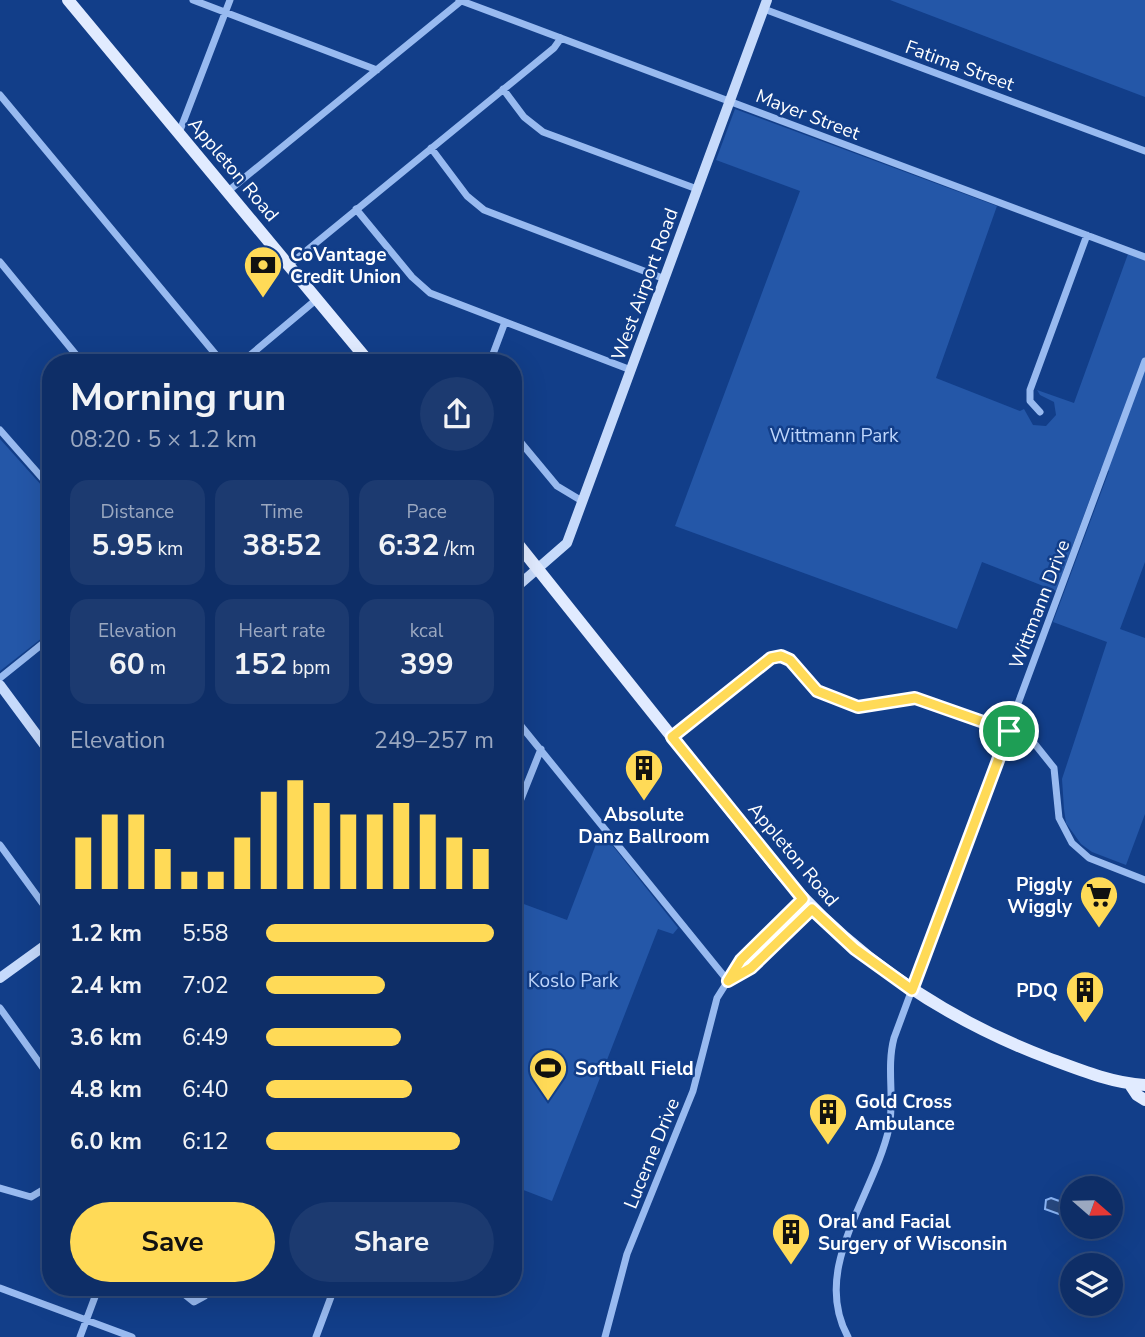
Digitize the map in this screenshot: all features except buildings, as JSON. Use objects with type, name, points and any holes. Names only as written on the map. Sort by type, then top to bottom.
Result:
[{"type":"main road","name":"Appleton Road","points":[[68,0],[362,354]]},
{"type":"main road","name":"Appleton Road","points":[[522,549],[803,899],[855,949],[912,990],[958,1018],[1009,1043],[1131,1086],[1145,1085]]},
{"type":"main road","name":"Appleton Road","points":[[1131,1086],[1137,1095],[1145,1100]]},
{"type":"street","points":[[193,0],[377,70]]},
{"type":"street","points":[[179,133],[230,0]]},
{"type":"street","points":[[227,192],[460,0]]},
{"type":"street","name":"Mayer Street","points":[[460,0],[1145,257]]},
{"type":"street","name":"West Airport Road","points":[[522,582],[563,548],[766,4]]},
{"type":"street","name":"Fatima Street","points":[[766,4],[1145,151]]},
{"type":"street","points":[[289,265],[554,48],[561,38]]},
{"type":"street","points":[[503,89],[524,117],[543,132],[697,190]]},
{"type":"street","points":[[0,95],[215,354]]},
{"type":"street","points":[[430,148],[467,197],[479,208],[664,279]]},
{"type":"street","points":[[356,209],[424,289],[445,300],[631,370]]},
{"type":"street","points":[[1040,412],[1030,401],[1030,390],[1087,235]]},
{"type":"street","points":[[0,262],[75,354]]},
{"type":"street","points":[[252,354],[317,299]]},
{"type":"street","points":[[493,354],[505,322]]},
{"type":"street","name":"Wittmann Drive","points":[[848,1337],[838,1312],[836,1276],[887,1133],[891,1108],[891,1050],[1145,362]]},
{"type":"street","points":[[0,430],[42,478]]},
{"type":"street","points":[[522,444],[557,486],[582,501]]},
{"type":"street","points":[[0,678],[42,644]]},
{"type":"street","points":[[672,737],[771,658],[781,656],[790,660],[817,691],[858,707],[915,698],[1009,731],[1034,743],[1054,768],[1059,818],[1072,843],[1089,858],[1145,880]]},
{"type":"street","points":[[0,685],[42,742]]},
{"type":"street","points":[[522,727],[728,981],[751,968],[812,909]]},
{"type":"street","points":[[522,797],[541,749]]},
{"type":"street","points":[[0,845],[42,903]]},
{"type":"street","name":"Lucerne Drive","points":[[604,1337],[627,1254],[693,1091],[717,998],[741,960],[803,899]]},
{"type":"street","points":[[0,978],[42,948]]},
{"type":"street","points":[[0,1008],[42,1066]]},
{"type":"street","points":[[0,1188],[31,1197],[42,1190]]},
{"type":"street","points":[[0,1288],[132,1337]]},
{"type":"street","points":[[79,1337],[95,1296]]},
{"type":"street","points":[[186,1296],[194,1302],[205,1296]]},
{"type":"street","points":[[316,1337],[331,1296]]},
{"type":"green space","points":[[890,0],[1145,0],[1145,97]]},
{"type":"green space","name":"Wittmann Park","points":[[735,109],[997,206],[936,378],[1020,411],[1024,409],[1033,425],[1046,426],[1056,415],[1054,402],[1040,395],[1037,390],[1074,403],[1128,254],[1145,260],[1145,562],[1120,629],[1145,638],[1145,814],[1126,865],[1092,852],[1081,844],[1066,823],[1064,809],[1062,779],[1107,642],[1053,622],[1109,471],[1101,469],[1056,591],[982,562],[957,629],[675,526],[800,191],[716,160]]},
{"type":"green space","points":[[0,439],[42,486],[42,638],[0,671]]},
{"type":"green space","name":"Koslo Park","points":[[601,831],[678,928],[673,934],[658,929],[552,1201],[522,1189],[522,903],[567,920]]},
{"type":"shaded area","points":[[1051,1198],[1060,1201],[1060,1214],[1045,1209],[1046,1200]]},
{"type":"place","name":"CoVantage Credit Union","points":[[263,299]]},
{"type":"place","name":"Absolute Danz Ballroom","points":[[644,802]]},
{"type":"place","name":"Piggly Wiggly","points":[[1099,929]]},
{"type":"place","name":"PDQ","points":[[1085,1024]]},
{"type":"place","name":"Softball Field","points":[[548,1102]]},
{"type":"place","name":"Gold Cross Ambulance","points":[[828,1146]]},
{"type":"place","name":"Oral and Facial Surgery of Wisconsin","points":[[791,1266]]},
{"type":"route","points":[[776,656],[790,660],[817,691],[858,707],[876,706],[897,698],[915,698],[1009,731],[912,990],[855,949],[812,909],[751,968],[728,981],[741,960],[803,899],[672,737],[776,656]]}]
